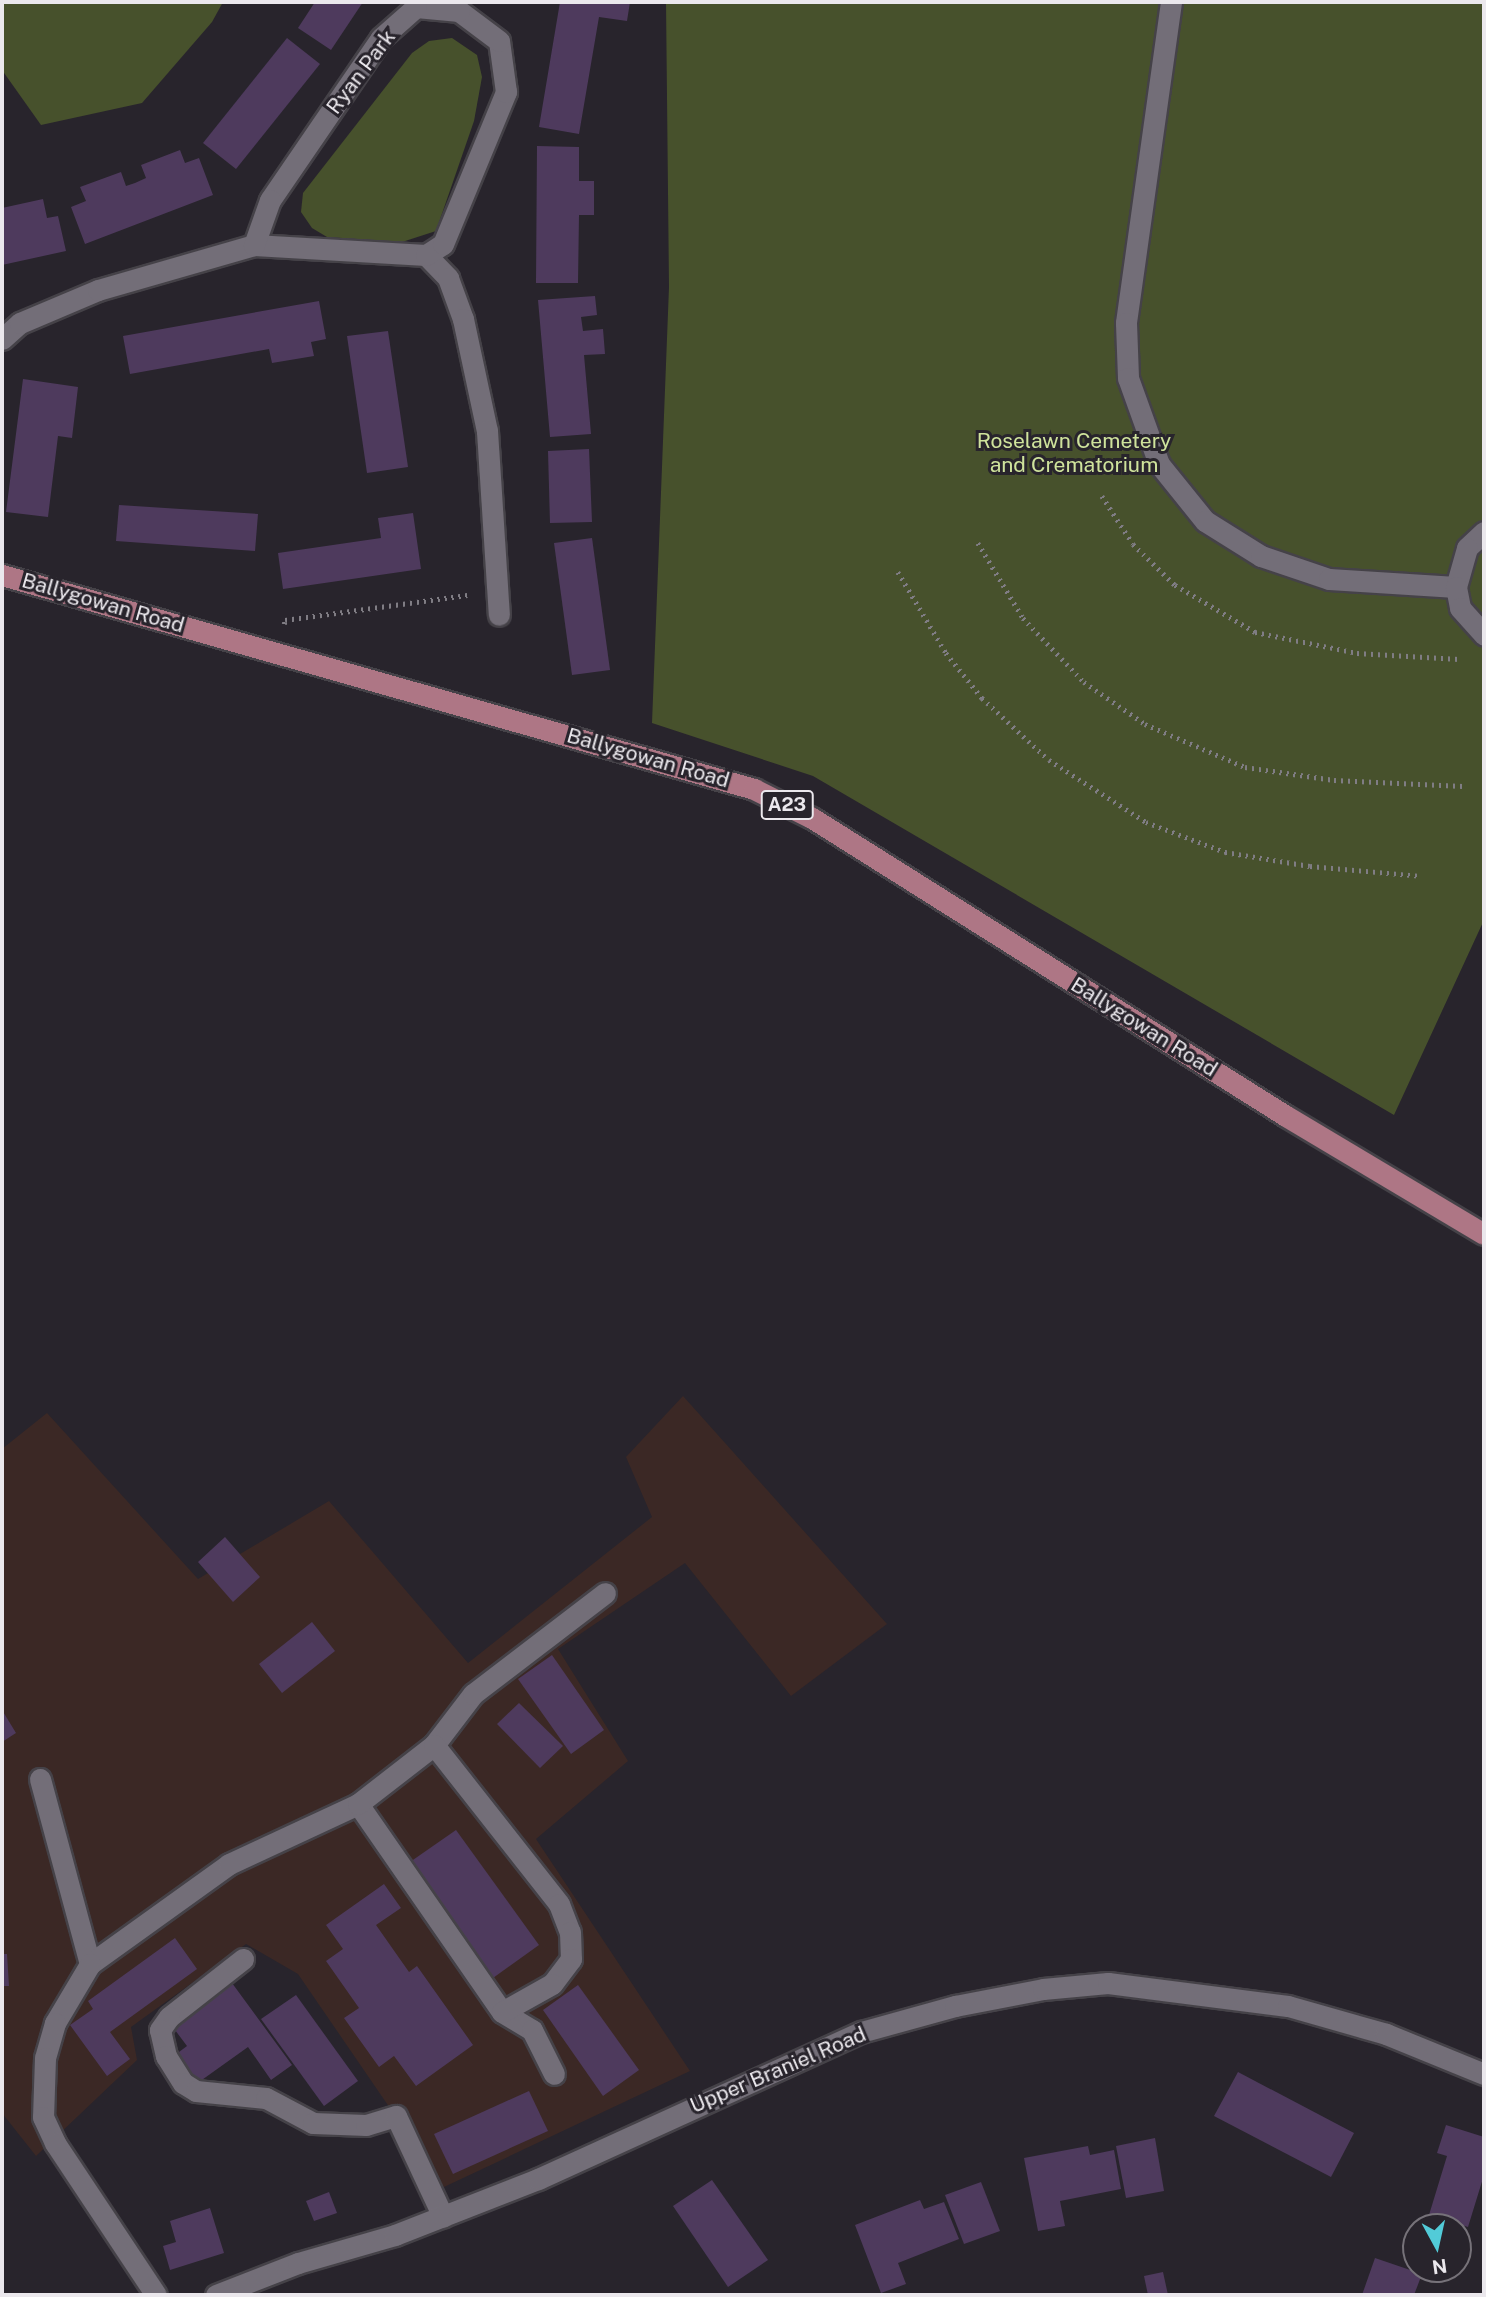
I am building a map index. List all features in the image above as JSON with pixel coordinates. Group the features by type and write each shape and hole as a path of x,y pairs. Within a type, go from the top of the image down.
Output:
{"main road":[{"name":"Ballygowan Road","path":"2,575 754,789 812,818 1286,1116 1484,1234"}],"street":[{"path":"1171,2 1126,323 1128,378 1158,464 1205,521 1261,556 1329,579 1456,587"},
{"name":"Ryan Park","path":"254,245 270,200 381,38 416,7 458,11 499,41 506,92 443,244 426,255"},
{"path":"2,339 20,323 98,290 254,245 426,255 448,278 463,319 487,431 499,614"},
{"path":"1484,532 1467,548 1456,587 1460,608 1484,635"},
{"path":"156,2295 55,2143 43,2117 45,2058 55,2023 90,1964 229,1864 358,1804 434,1745 473,1694 605,1592"},
{"path":"434,1745 559,1904 570,1932 570,1959 552,1984 502,2012"},
{"path":"40,1779 90,1964"},
{"path":"358,1804 502,2012 532,2030 554,2074"},
{"path":"243,1959 169,2017 160,2030 166,2056 183,2083 196,2091 266,2098 313,2123 366,2125 396,2116 443,2217"},
{"name":"Upper Braniel Road","path":"216,2295 443,2217 538,2179 826,2045 955,2006 1043,1989 1108,1983 1288,2006 1387,2035 1484,2074"}],"path":[{"path":"1102,496 1132,544 1175,585 1255,632 1357,653 1459,659"},
{"path":"978,543 1023,618 1084,682 1145,724 1245,767 1334,779 1463,786"},
{"path":"898,572 946,653 982,698 1049,760 1146,822 1225,852 1310,866 1421,876"},
{"path":"274,651 285,620 498,590"}],"shaded area":[{"path":"683,1396 887,1624 791,1696 685,1563 558,1649 628,1761 536,1839 690,2071 444,2187 298,1974 246,1944 131,2027 137,2060 36,2156 2,2113 2,1449 47,1413 198,1579 329,1501 468,1663 652,1517 626,1457"}],"green space":[{"path":"2,2 223,2 212,22 142,103 41,125 2,70"},
{"name":"Roselawn Cemetery and Crematorium","path":"666,2 1484,2 1484,920 1394,1115 813,776 652,723 669,287"},
{"path":"452,38 477,55 482,77 474,121 436,231 402,242 327,237 312,228 301,212 303,193 412,53 429,41"}],"building":[{"path":"315,2 363,2 331,50 298,28"},
{"path":"560,2 630,2 627,21 599,17 579,134 539,127"},
{"path":"287,38 320,64 236,169 203,143"},
{"path":"537,146 579,147 579,181 594,181 594,215 579,215 578,283 536,283"},
{"path":"180,150 185,163 199,158 213,195 85,244 71,207 86,201 80,187 121,172 126,186 135,183 146,178 141,165"},
{"path":"43,199 47,218 58,216 66,251 2,265 2,208"},
{"path":"595,296 597,315 581,317 583,331 603,329 605,354 584,355 591,434 550,437 538,300"},
{"path":"319,301 326,339 311,342 314,356 272,363 269,349 130,374 123,336"},
{"path":"388,331 408,467 367,473 347,336"},
{"path":"23,379 78,387 72,438 58,436 48,517 6,512"},
{"path":"589,449 592,522 550,523 548,451"},
{"path":"119,505 258,514 255,551 116,541"},
{"path":"413,513 421,569 283,589 278,553 381,538 378,518"},
{"path":"592,538 610,670 572,675 554,543"},
{"path":"225,1537 260,1577 233,1602 198,1562"},
{"path":"312,1622 335,1651 282,1693 259,1664"},
{"path":"552,1655 604,1730 571,1754 518,1679"},
{"path":"519,1703 563,1746 540,1768 497,1724"},
{"path":"2,1710 16,1733 2,1742"},
{"path":"456,1830 539,1945 493,1978 410,1862"},
{"path":"384,1884 401,1908 376,1925 409,1972 417,1966 473,2045 416,2086 394,2056 379,2067 344,2018 359,2008 326,1961 343,1949 326,1925"},
{"path":"175,1938 197,1969 110,2032 130,2059 107,2076 70,2025 93,2009 88,2001"},
{"path":"2,1954 7,1954 9,1986 2,1986"},
{"path":"232,1983 292,2065 271,2080 248,2047 192,2087 171,2058 187,2046 172,2026"},
{"path":"578,1985 639,2070 603,2096 543,2010"},
{"path":"296,1995 358,2081 324,2106 261,2019"},
{"path":"1238,2072 1354,2133 1331,2177 1214,2116"},
{"path":"529,2091 548,2131 453,2174 434,2134"},
{"path":"1446,2125 1484,2137 1484,2175 1472,2214 1430,2213 1447,2156 1437,2153"},
{"path":"1155,2138 1164,2191 1126,2198 1116,2146"},
{"path":"1088,2146 1090,2155 1114,2150 1121,2189 1060,2201 1065,2226 1038,2231 1024,2158"},
{"path":"712,2180 768,2260 728,2287 673,2206"},
{"path":"981,2182 1000,2231 964,2244 945,2195"},
{"path":"329,2192 337,2213 314,2221 306,2201"},
{"path":"920,2200 924,2209 944,2202 959,2239 898,2263 906,2284 881,2293 855,2225"},
{"path":"210,2208 224,2253 170,2270 163,2246 176,2242 170,2221"},
{"path":"1375,2258 1402,2267 1402,2283 1419,2283 1414,2295 1362,2295"},
{"path":"1163,2272 1168,2295 1148,2295 1144,2276"}]}
